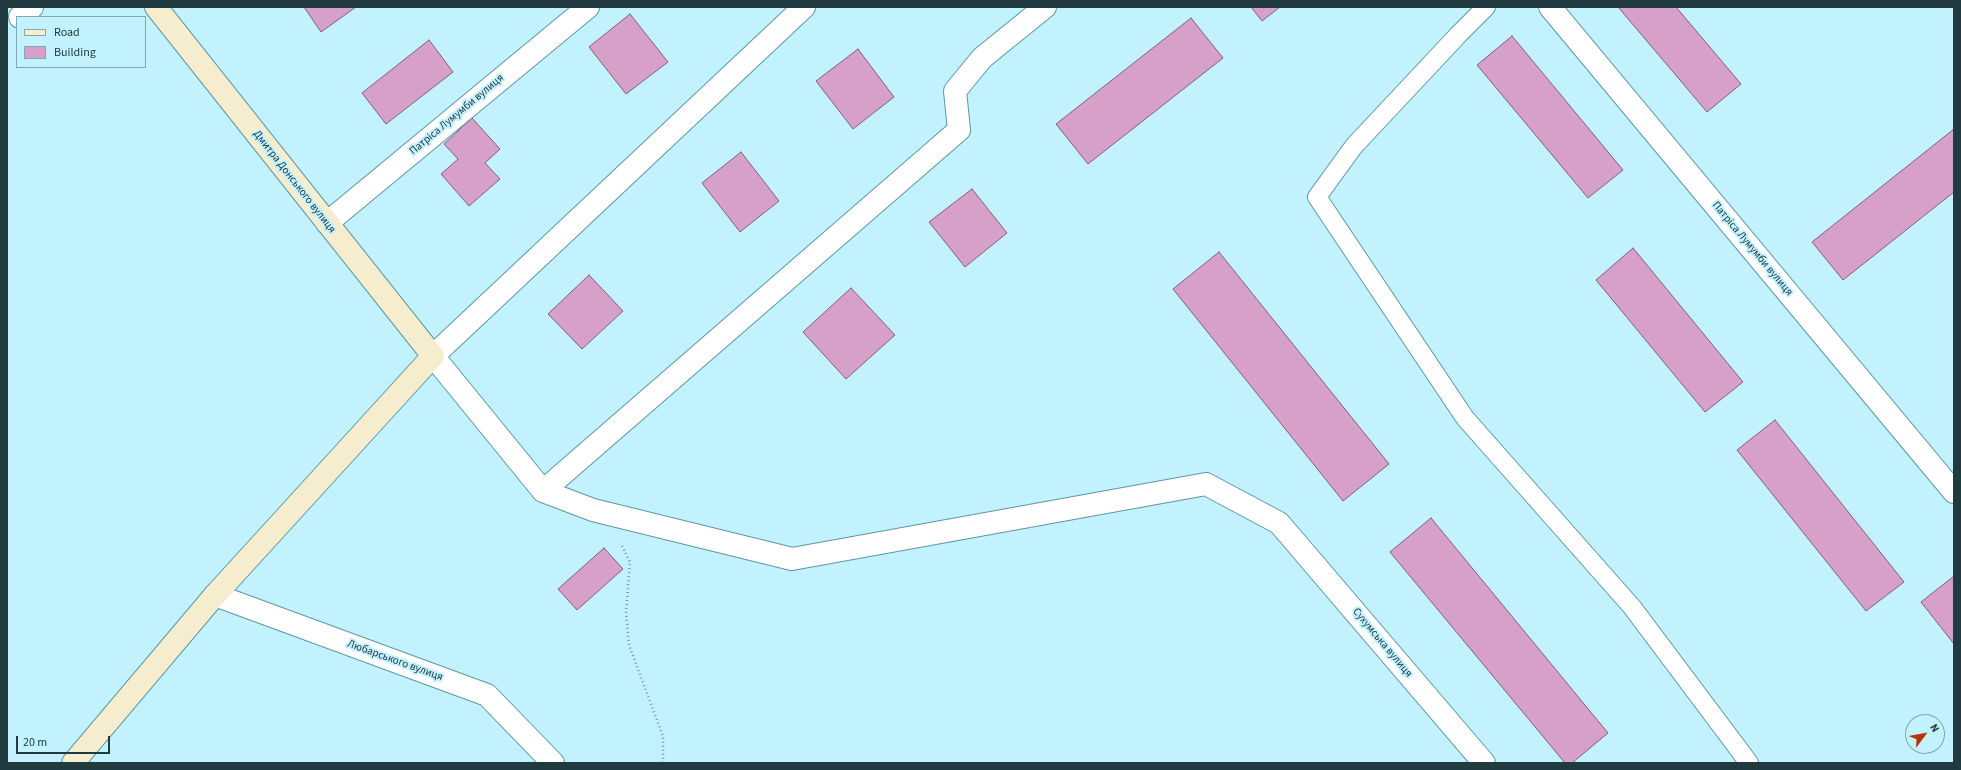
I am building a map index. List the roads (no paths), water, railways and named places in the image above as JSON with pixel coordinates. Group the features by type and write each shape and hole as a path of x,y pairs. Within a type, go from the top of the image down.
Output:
{"street":[{"path":"21,16 32,7"},
{"name":"Дмитра Донського вулиця","path":"156,7 433,356"},
{"name":"Патріса Лумумби вулиця","path":"327,223 588,7"},
{"path":"73,763 214,595 433,356 804,7"},
{"path":"433,356 543,491 959,130 955,91 982,58 1045,7"},
{"name":"Патріса Лумумби вулиця","path":"1550,7 1954,492"},
{"path":"7,27 16,20"},
{"name":"Сухумська вулиця","path":"543,491 593,510 792,559 1206,484 1279,523 1484,763"},
{"name":"Любарського вулиця","path":"214,595 487,694 553,763"}],"lane":[{"path":"1486,7 1354,146 1317,197 1465,418 1632,607 1749,763"}]}
